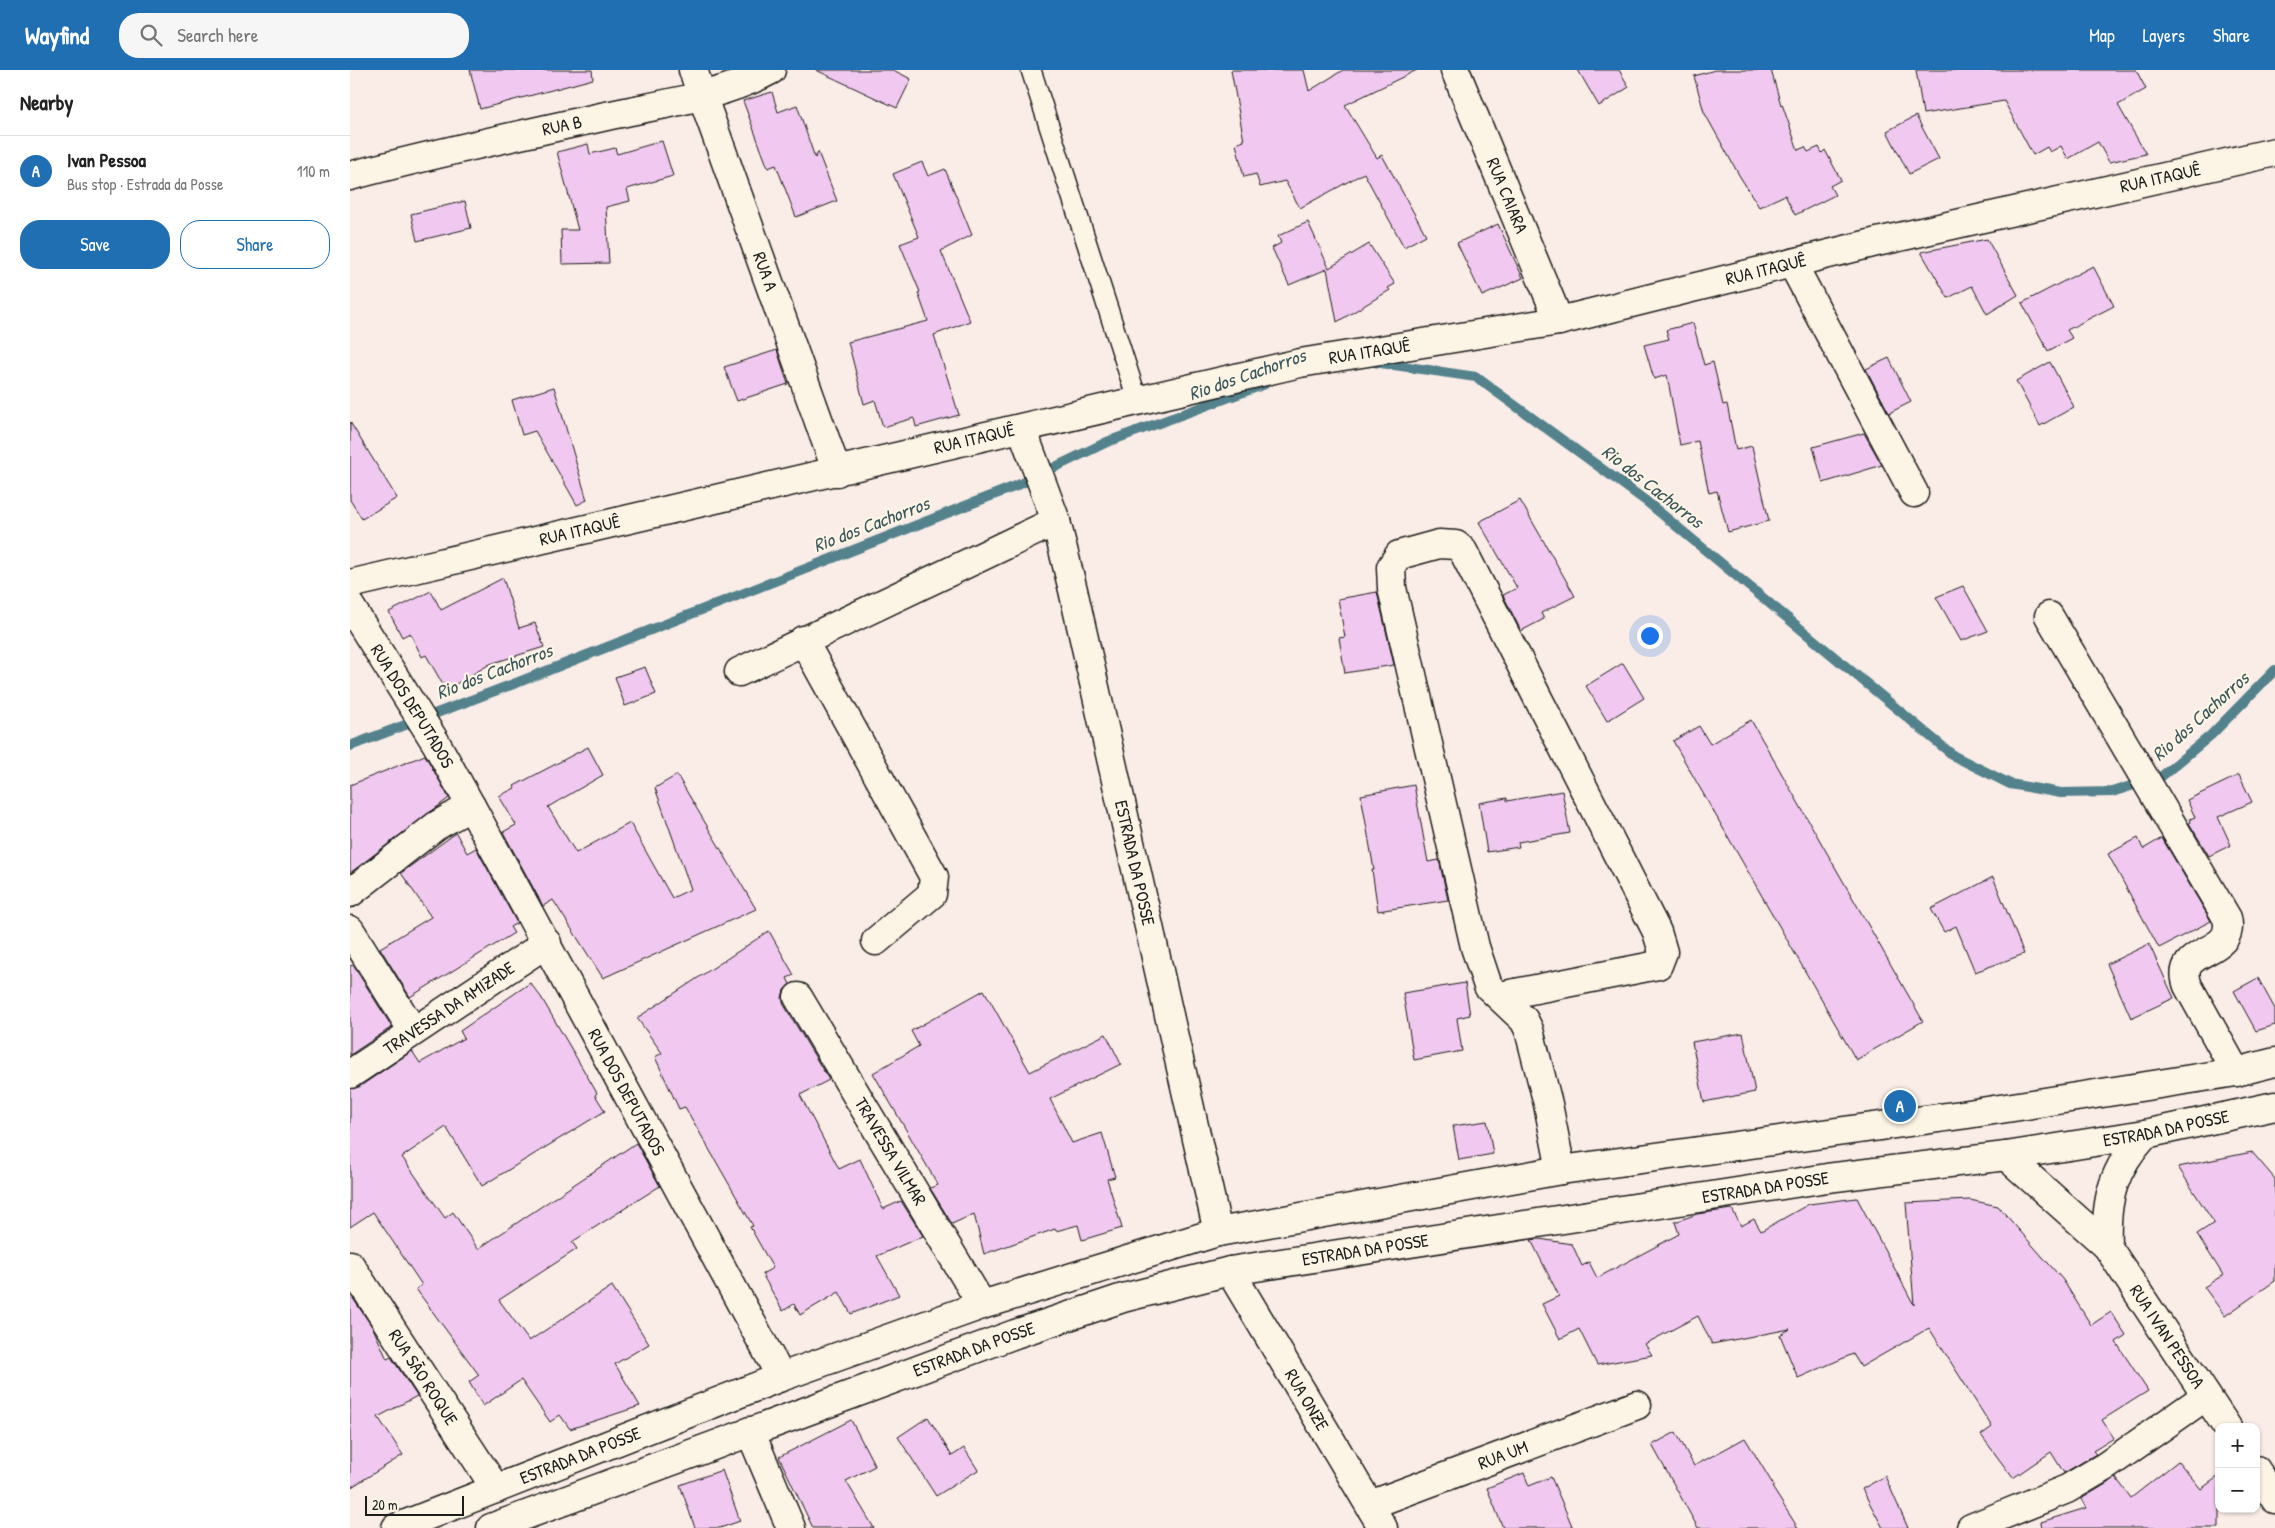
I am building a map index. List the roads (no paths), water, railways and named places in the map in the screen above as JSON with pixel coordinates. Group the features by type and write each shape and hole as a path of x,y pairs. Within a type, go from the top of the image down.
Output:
{"street":[{"name":"RUA A","path":"693,70 836,472"},
{"name":"RUA B","path":"350,176 436,153 703,95 756,78 771,70"},
{"name":"RUA CAIARA","path":"1455,70 1559,321"},
{"name":"RUA ITAQUÊ","path":"350,584 1300,363 1559,321 1792,263 2275,152"},
{"path":"1792,263 1914,493"},
{"name":"ESTRADA DA POSSE","path":"1022,429 1038,468 1051,508 1076,600 1218,1232"},
{"path":"739,672 1051,508"},
{"path":"1500,996 1658,965 1663,952 1657,932 1463,551 1456,545 1439,544 1399,555 1391,567 1390,575 1475,947 1488,986 1524,1020 1529,1030 1548,1104 1561,1170"},
{"name":"RUA DOS DEPUTADOS","path":"350,606 436,743 547,943 781,1378"},
{"path":"2049,616 2227,918 2228,934 2224,940 2192,960 2187,965 2185,972 2188,986 2236,1072"},
{"path":"803,640 934,877 932,894 876,941"},
{"path":"350,893 436,826 471,806"},
{"path":"350,930 413,1030"},
{"name":"TRAVESSA DA AMIZADE","path":"350,1074 413,1030 547,943"},
{"name":"TRAVESSA VILMAR","path":"798,997 982,1306"},
{"name":"ESTRADA DA POSSE","path":"396,1528 781,1378 982,1306 1218,1232 1561,1170 1968,1114 2236,1072 2275,1062"},
{"name":"ESTRADA DA POSSE","path":"491,1528 1015,1334 1123,1298 1230,1271 1827,1178 2006,1156 2145,1134 2275,1106"},
{"path":"2107,1246 2107,1219 2112,1184 2120,1166 2145,1134"},
{"name":"RUA IVAN PESSOA","path":"2006,1156 2107,1246 2224,1423"},
{"name":"RUA SÃO ROQUE","path":"350,1265 496,1489"},
{"name":"RUA ONZE","path":"1230,1271 1376,1516"},
{"path":"1971,1528 2067,1489 2106,1466 2206,1396"},
{"name":"RUA UM","path":"1376,1516 1637,1405"},
{"path":"750,1431 791,1528"},
{"path":"2260,1476 2275,1498"}],"lane":[{"path":"1031,70 1138,402"}],"waterway":[{"name":"Rio dos Cachorros","path":"1374,362 1476,377 1646,501 1954,756 2010,784 2061,793 2112,792 2162,776 2211,735 2275,670"},
{"name":"Rio dos Cachorros","path":"350,746 516,683 1016,486 1107,442 1265,384"}],"place":[{"name":"Ivan Pessoa","path":"1900,1106"}]}
